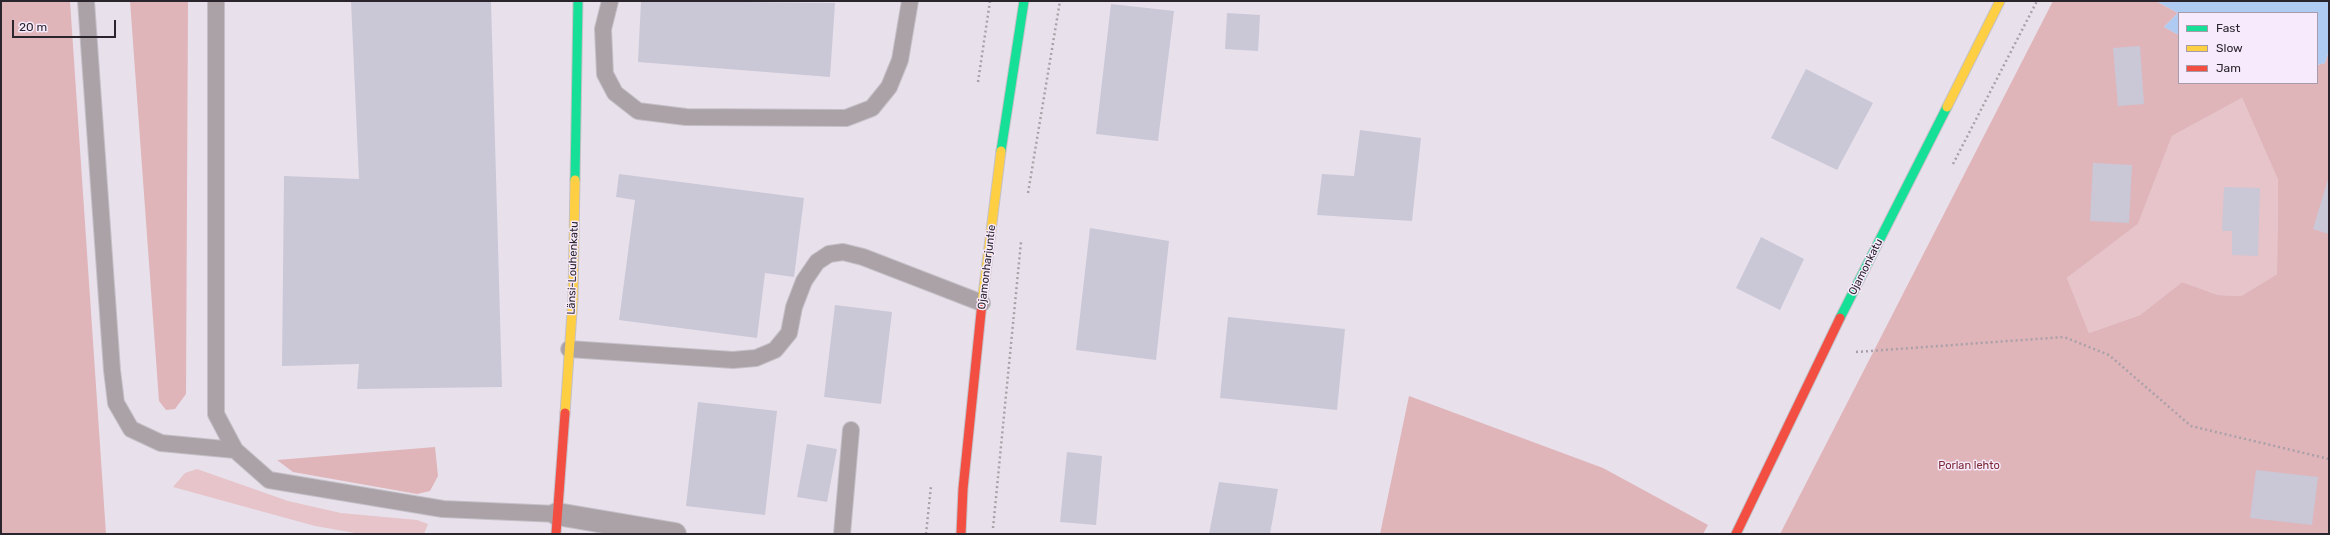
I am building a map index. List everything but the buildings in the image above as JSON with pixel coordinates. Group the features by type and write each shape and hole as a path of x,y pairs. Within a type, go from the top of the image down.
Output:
{"street":[{"name":"Länsi-Louhenkatu","path":"556,524 574,298 578,1"},
{"name":"Ojamonharjuntie","path":"961,534 963,489 982,303 1009,90 1024,1"},
{"name":"Ojamonkatu","path":"1736,534 1829,340 2000,1"},
{"path":"556,524 675,534"}],"lane":[{"path":"86,1 111,362 116,403 131,429 161,443 235,450"},
{"path":"216,1 216,414 235,450 269,480 444,509 556,524"},
{"path":"610,1 603,29 602,52 605,74 615,93 638,110 686,117 846,118 872,108 888,87 900,60 910,1"},
{"path":"577,52 602,52"},
{"path":"569,349 733,360 756,358 775,350 789,334 794,307 804,281 817,262 829,254 843,252 862,257 982,303"},
{"path":"842,534 851,430"}],"path":[{"path":"1027,197 1060,1"},
{"path":"992,534 1022,237"},
{"path":"1855,352 2064,337 2109,355 2191,426 2329,458"}],"shaded area":[{"path":"2242,98 2278,180 2277,274 2241,296 2218,295 2182,282 2140,315 2089,333 2067,278 2138,224 2172,136"},
{"path":"197,469 288,501 341,513 417,520 428,524 424,534 361,534 315,526 173,487 185,473"}],"green space":[{"path":"1,1 70,1 106,534 1,534"},
{"path":"130,1 188,1 186,394 175,409 166,410 159,401"},
{"name":"Porlan lehto","path":"2053,1 2156,1 2178,13 2164,27 2178,34 2178,84 2318,84 2318,65 2325,63 2329,51 2329,534 1780,534","holes":["2242,98 2278,180 2277,274 2241,296 2218,295 2182,282 2140,315 2089,333 2067,278 2138,224 2172,136"]},
{"path":"1409,396 1603,468 1708,525 1703,534 1380,534"},
{"path":"435,447 438,476 430,491 417,494 293,472 277,460"}],"water":[{"path":"2156,1 2329,1 2329,51 2325,63 2318,65 2318,12 2178,13"},
{"path":"2178,13 2178,34 2164,27"}],"traffic: fast":[{"path":"575,180 578,1"},
{"path":"1001,151 1024,1"},
{"path":"1840,318 1947,107"}],"traffic: slow":[{"path":"1947,107 2000,1"},
{"path":"982,303 1001,151"},
{"path":"565,413 573,298 575,180"}],"traffic: jam":[{"path":"961,534 963,489 982,303"},
{"path":"1736,534 1840,318"},
{"path":"556,534 565,413"}]}
